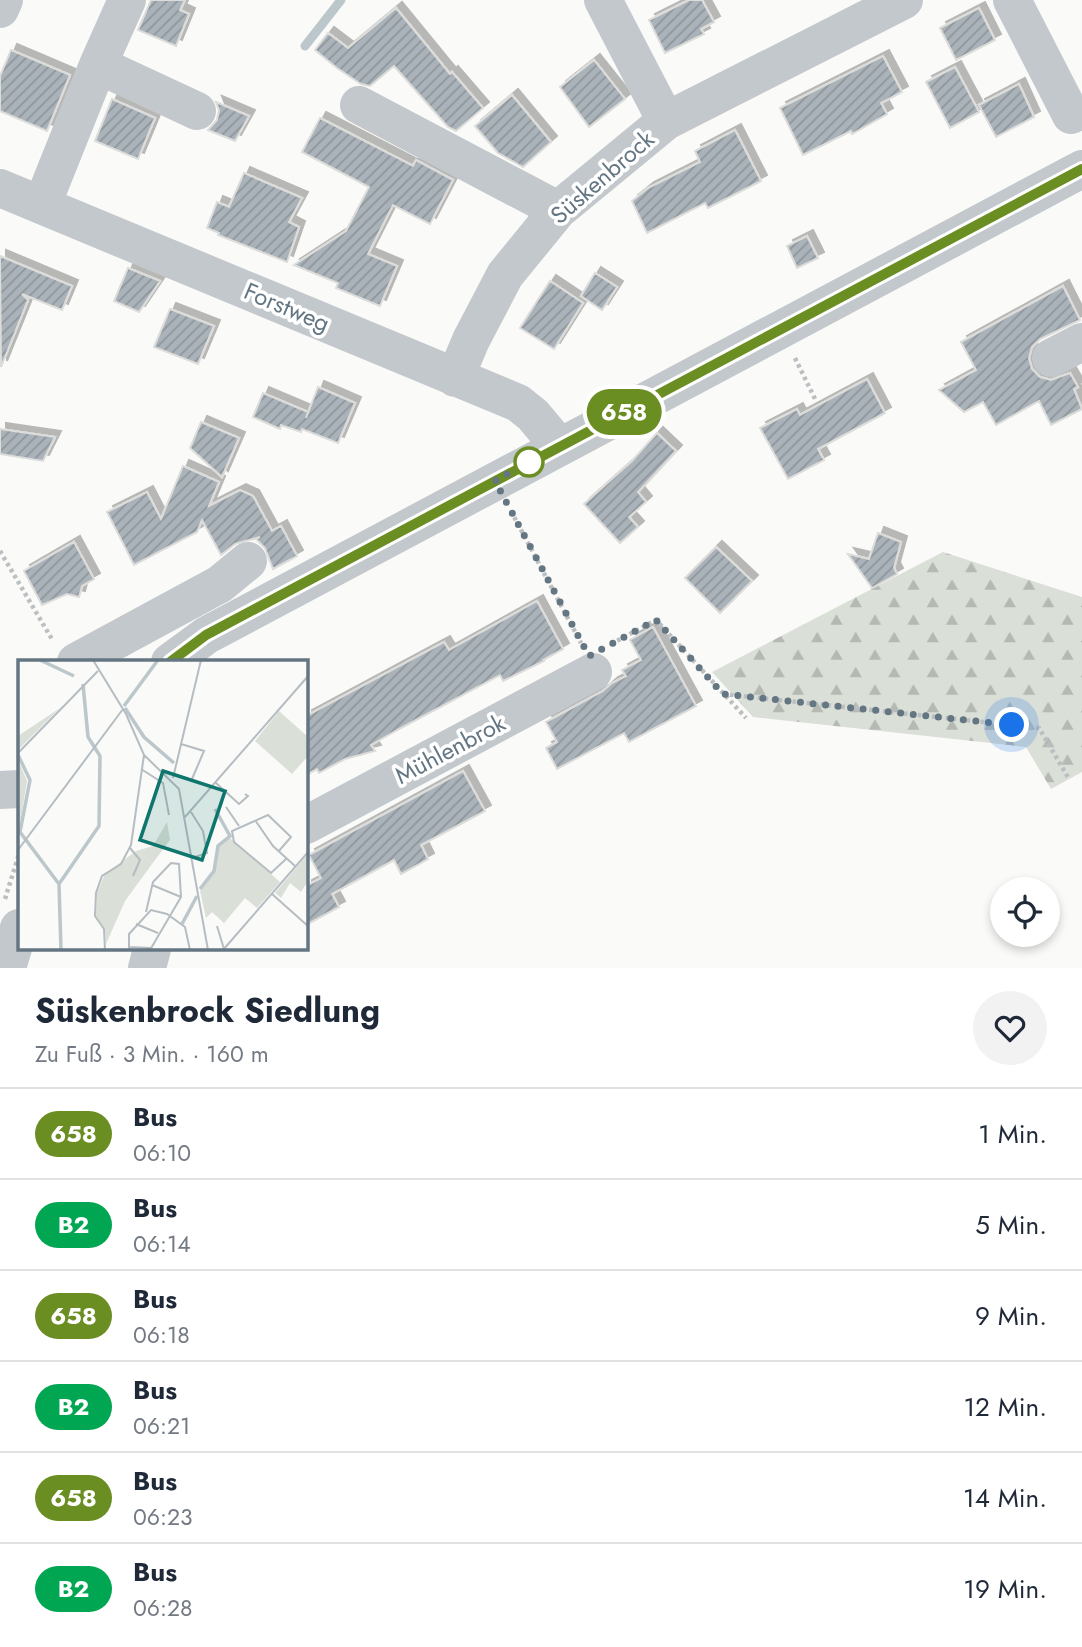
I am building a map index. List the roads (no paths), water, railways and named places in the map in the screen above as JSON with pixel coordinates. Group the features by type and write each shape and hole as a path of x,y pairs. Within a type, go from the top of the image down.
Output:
{"street":[{"path":"0,9 4,0"},
{"path":"42,205 127,0"},
{"name":"Süskenbrock","path":"603,0 666,121"},
{"name":"Süskenbrock","path":"455,378 471,340 505,275 558,210 666,121 904,0"},
{"path":"1012,0 1071,115"},
{"path":"98,65 197,111"},
{"path":"359,105 558,210"},
{"path":"173,660 206,635 1082,169"},
{"name":"Forstweg","path":"0,188 518,403 540,422 559,446"},
{"path":"65,653 220,584 248,561"},
{"name":"Mühlenbrok","path":"308,824 592,655"},
{"path":"0,790 18,789"},
{"path":"7,968 11,917"},
{"path":"147,968 152,950"}],"waterway":[{"path":"305,46 341,0"}]}
